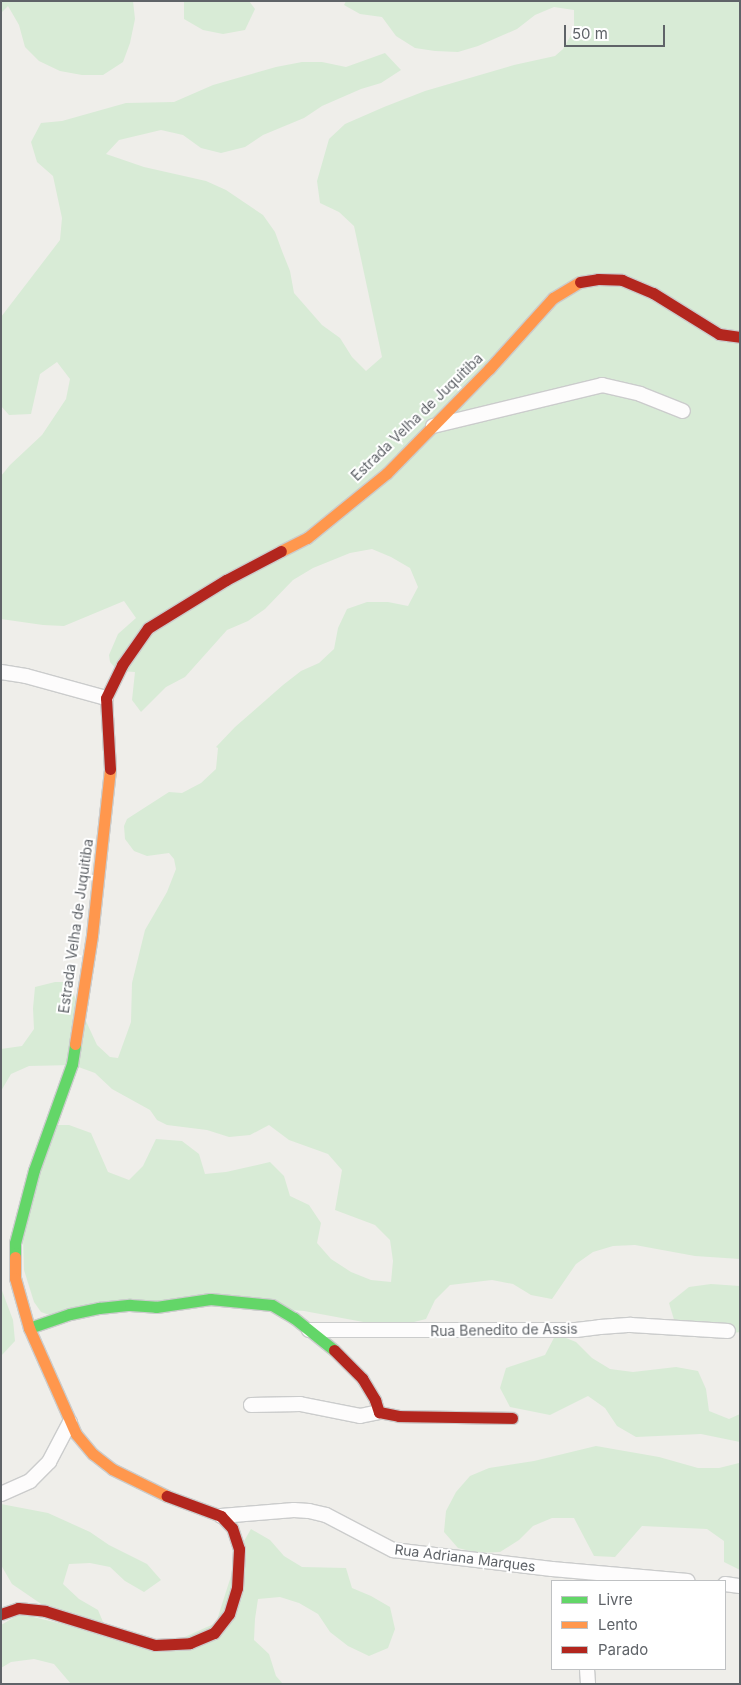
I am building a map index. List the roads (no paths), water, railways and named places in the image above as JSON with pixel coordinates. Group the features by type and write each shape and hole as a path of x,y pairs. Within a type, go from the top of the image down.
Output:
{"street":[{"name":"Estrada Velha de Juquitiba","path":"221,1516 159,1493 112,1470 93,1454 70,1422 29,1328 15,1278 15,1243 34,1170 72,1064 92,935 110,780 111,760 106,698 122,664 148,628 226,580 307,538 386,473 488,369 553,298 576,283 598,279 622,280 653,293 719,334 740,337"},
{"path":"430,426 602,385 633,392 683,411"},
{"path":"1,672 26,676 106,698"},
{"path":"29,1328 70,1314 98,1308 156,1307 210,1299 272,1306 294,1318 340,1355 362,1378 375,1400 379,1412"},
{"name":"Rua Benedito de Assis","path":"309,1330 576,1330 600,1326 631,1325 728,1331"},
{"path":"251,1406 300,1404 360,1416 379,1412 399,1416 512,1418"},
{"path":"1,1494 30,1480 49,1462 70,1422"},
{"name":"Rua Adriana Marques","path":"221,1516 294,1510 309,1512 326,1515 393,1550 586,1577 662,1580"},
{"path":"1,1614 18,1608 45,1611 155,1645 190,1643 214,1632 229,1614 237,1588 239,1549 232,1528 221,1516"},
{"path":"726,1584 740,1586"},
{"path":"587,1670 588,1684"}]}
